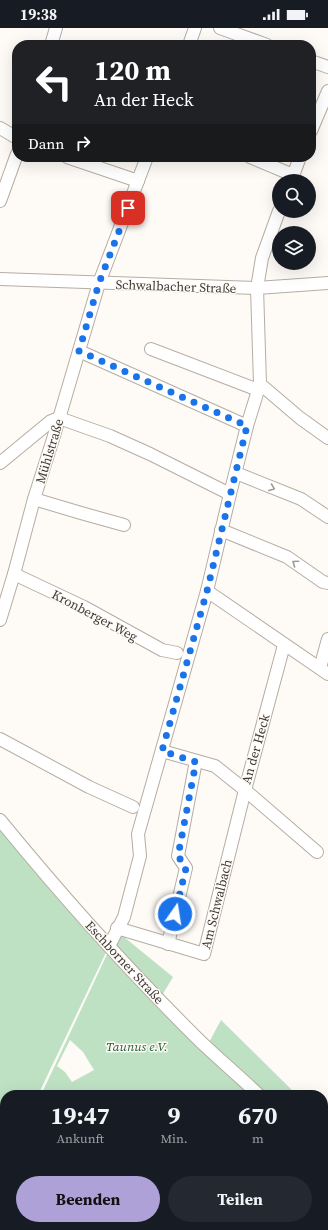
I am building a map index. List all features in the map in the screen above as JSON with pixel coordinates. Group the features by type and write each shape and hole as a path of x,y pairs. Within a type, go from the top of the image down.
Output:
{"street":[{"path":"52,40 56,28"},
{"path":"191,40 195,28"},
{"path":"220,28 253,40"},
{"path":"316,63 328,67"},
{"path":"316,119 328,91"},
{"path":"0,128 12,135"},
{"path":"0,200 14,162"},
{"path":"82,162 138,181"},
{"name":"Mühlstraße","path":"0,620 34,499 99,283 145,162"},
{"path":"260,162 284,174"},
{"path":"294,174 298,162"},
{"path":"109,946 124,917 140,856 138,834 207,591 247,426 259,387 256,288 262,258 276,218"},
{"name":"Schwalbacher Straße","path":"0,279 256,288 328,283"},
{"path":"151,349 259,387 300,418 327,433"},
{"path":"79,351 247,426"},
{"path":"0,463 51,421 59,418 110,436 150,454 230,494"},
{"path":"236,473 301,499 328,517"},
{"path":"34,499 124,525"},
{"path":"221,530 288,557 323,582 328,583"},
{"name":"Kronberger Weg","path":"14,574 84,606 162,650 177,653"},
{"path":"207,591 324,671 328,639"},
{"name":"An der Heck","path":"162,751 196,762 215,766 245,790 284,645"},
{"path":"0,739 89,787 133,807"},
{"path":"168,944 186,868 178,856 196,762"},
{"path":"245,790 317,852"},
{"name":"Am Schwalbach","path":"117,928 204,954 245,790"},
{"name":"Eschborner Straße","path":"0,820 58,889 109,946 201,1042 254,1090"}],"green space":[{"path":"0,820 109,946 40,1090 0,1090"},
{"path":"119,933 173,977 161,997 114,950"},
{"name":"Taunus e.V.","path":"110,948 207,1046 221,1020 292,1090 43,1090","holes":["70,1040 83,1052 94,1070 72,1082 65,1072 57,1066"]}],"route":[{"path":"128,208 99,283 79,351 247,426 207,591 162,751 196,762 178,856 186,868 175,914"}]}
